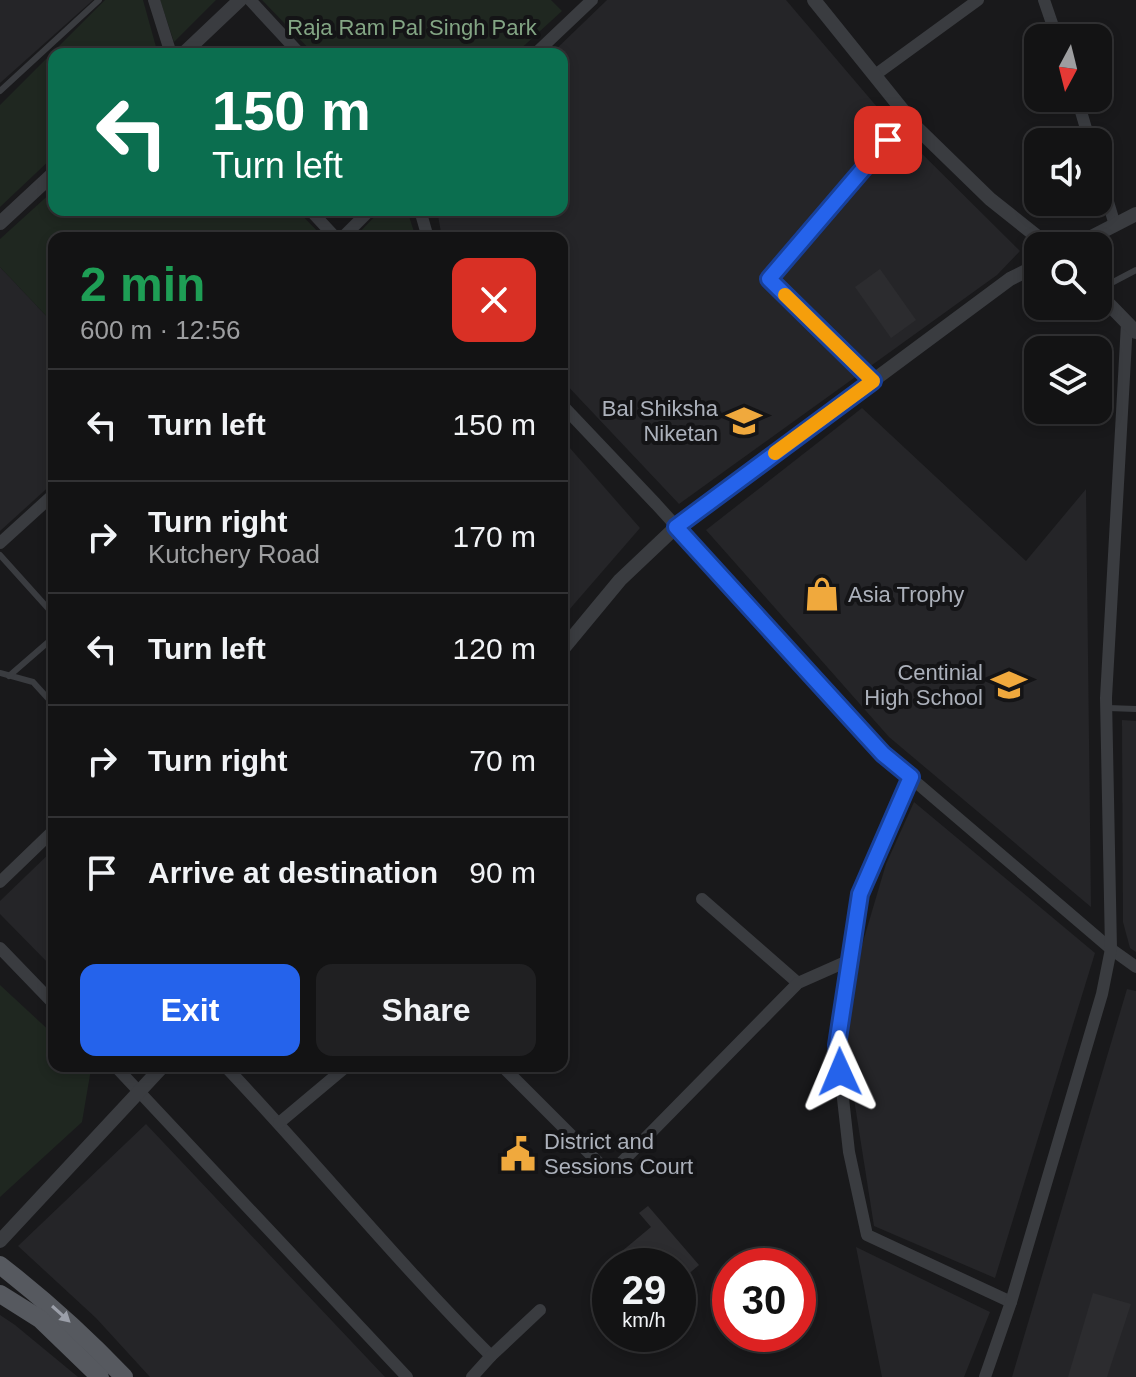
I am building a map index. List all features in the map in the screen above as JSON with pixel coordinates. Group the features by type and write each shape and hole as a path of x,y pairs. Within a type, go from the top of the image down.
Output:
{"main road":[{"path":"0,1265 53,1307 124,1377"},
{"path":"0,1294 40,1319 100,1377"}],"street":[{"path":"154,0 169,48"},
{"path":"189,48 240,0"},
{"path":"250,0 294,48"},
{"path":"541,48 592,0"},
{"path":"814,0 908,117 990,199 1031,232"},
{"path":"875,75 978,0"},
{"path":"1044,0 1052,24"},
{"path":"873,381 769,279 908,117"},
{"path":"0,223 48,179"},
{"path":"1101,232 1136,214"},
{"path":"1112,215 1115,225"},
{"path":"316,216 333,232"},
{"path":"346,232 363,216"},
{"path":"568,643 620,580 676,527 1010,279 1024,272"},
{"path":"985,1377 1011,1302 1102,994 1111,949 1106,708 1132,328 1112,307"},
{"path":"568,411 883,754 1136,967"},
{"path":"0,543 48,499"},
{"path":"911,777 860,894 837,1045 849,1152 867,1235 1011,1302"},
{"path":"0,882 48,836"},
{"path":"702,899 798,983"},
{"path":"0,948 48,998"},
{"path":"508,1072 605,1169 616,1168 798,983 850,960"},
{"path":"121,1072 407,1377"},
{"path":"0,1241 157,1072"},
{"path":"231,1072 430,1294 491,1356"},
{"path":"279,1123 340,1072"},
{"path":"472,1377 540,1310"}],"lane":[{"path":"0,91 99,0"},
{"path":"1112,284 1136,270"},
{"path":"0,555 48,608"},
{"path":"9,676 48,642"},
{"path":"0,673 33,682 48,698"},
{"path":"1106,708 1136,709"}],"shaded area":[{"path":"0,0 93,0 0,83"},
{"path":"607,0 786,0 889,121 1020,251 997,275 679,504 568,386 568,232 441,232 438,216 568,216 568,48 557,48"},
{"path":"0,267 48,318 48,487 0,531"},
{"path":"862,408 1026,561 1086,489 1091,907 889,737 706,530"},
{"path":"568,446 640,528 568,611"},
{"path":"1122,720 1136,721 1136,952 1130,948 1123,922"},
{"path":"914,802 1095,953 995,1278 874,1226 846,1048 862,945 886,864"},
{"path":"48,855 48,963 0,914 0,901"},
{"path":"1127,989 1136,991 1136,1377 1012,1377"},
{"path":"146,1124 385,1377 150,1377 96,1318 18,1246"},
{"path":"856,1247 990,1312 964,1377 882,1377"},
{"path":"0,1315 15,1325 78,1377 0,1377"}],"green space":[{"path":"105,0 143,0 156,48 57,48"},
{"path":"160,0 216,0 174,42"},
{"name":"Raja Ram Pal Singh Park","path":"262,0 551,0 562,11 522,48 308,48"},
{"path":"48,57 48,162 0,207 0,105"},
{"path":"48,195 48,216 303,216 318,232 48,232 48,318 0,267 0,239"},
{"path":"375,216 409,216 414,232 360,232"},
{"path":"0,985 48,1029 48,1072 90,1072 82,1122 0,1197"}],"building":[{"path":"880,269 916,320 891,338 855,287"},
{"path":"648,1206 684,1248 626,1248 651,1227 639,1213"},
{"path":"1093,1293 1131,1304 1107,1377 1068,1377"}],"slow traffic":[{"path":"775,453 873,381 785,295"}],"place":[{"name":"Bal Shiksha Niketan","path":"744,421"},
{"name":"Asia Trophy","path":"822,594"},
{"name":"Centinial High School","path":"1009,685"},
{"name":"District and Sessions Court","path":"518,1154"}],"route":[{"path":"840,1072 837,1045 860,894 911,777 883,754 676,527 873,381 769,279 888,140"}]}
